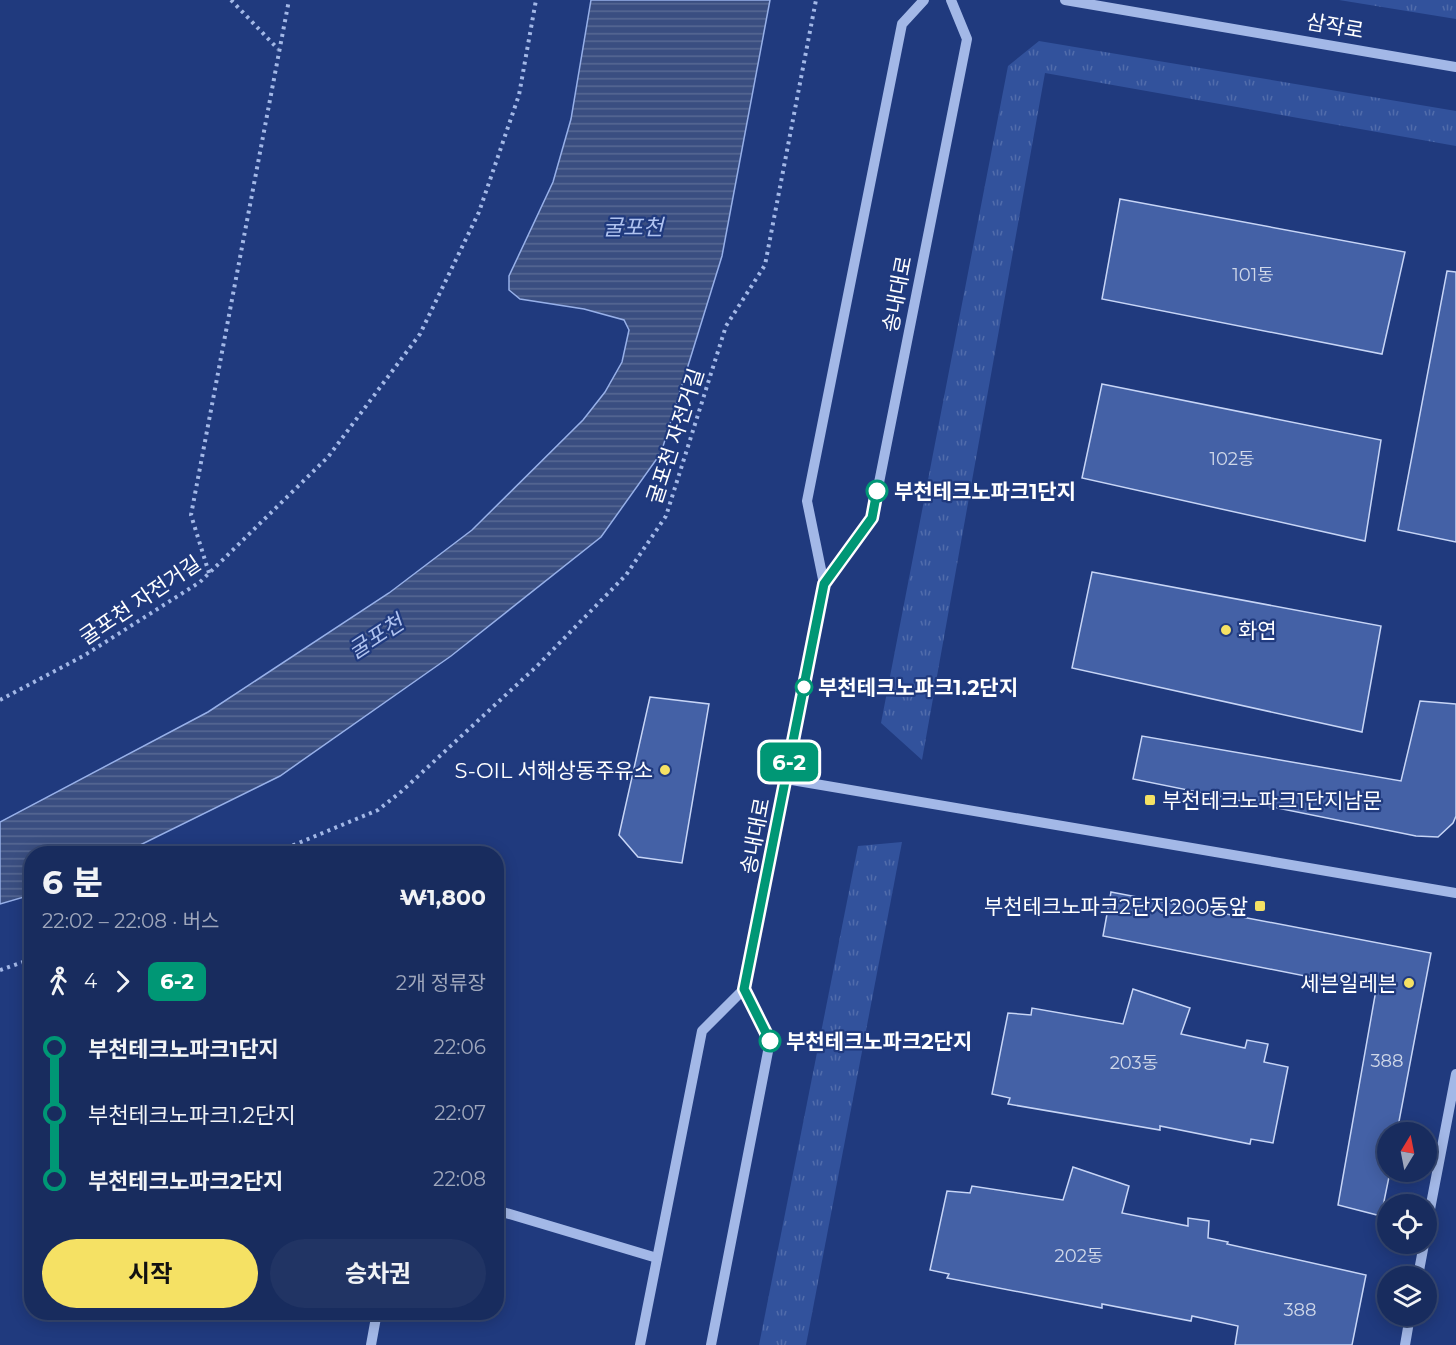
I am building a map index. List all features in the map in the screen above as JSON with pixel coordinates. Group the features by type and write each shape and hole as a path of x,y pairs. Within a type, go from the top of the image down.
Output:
{"street":[{"name":"송내대로","path":"744,989 824,584 807,501 902,24 924,0"},
{"name":"송내대로","path":"824,584 872,518 967,39 951,0"},
{"name":"삼작로","path":"1065,0 1456,67"},
{"path":"786,779 1456,893"},
{"path":"640,1345 702,1031 744,989 770,1041 711,1345"},
{"path":"1433,1194 1456,1074"},
{"path":"504,1212 657,1258"},
{"path":"371,1345 376,1320"},
{"path":"1405,1345 1408,1326"}],"path":[{"path":"231,0 278,50"},
{"path":"209,573 190,515 288,0"},
{"name":"굴포천 자전거길","path":"0,700 85,655 200,582 328,457 420,334 479,212 519,95 536,0"},
{"name":"굴포천 자전거길","path":"291,846 378,810 402,791 537,666 626,575 666,516 726,326 765,265 816,0"},
{"path":"0,970 24,962"}],"green space":[{"path":"1339,0 1456,0 1456,19"},
{"path":"1039,41 1456,111 1456,146 1045,73 922,760 881,723 1008,66"},
{"path":"902,842 806,1345 759,1345 858,846"}],"water":[{"name":"굴포천","path":"591,0 770,0 722,256 661,453 601,537 451,656 280,776 138,846 24,846 24,897 0,904 0,822 208,712 389,593 472,530 583,420 605,392 622,362 629,330 624,320 584,309 520,299 509,290 509,276 553,182 571,119"}],"building":[{"path":"1120,199 1405,252 1382,354 1102,299"},
{"path":"1447,271 1456,272 1456,542 1398,530"},
{"path":"1102,384 1381,440 1365,541 1082,478"},
{"path":"1092,572 1381,626 1362,732 1072,668"},
{"name":"S-OIL 서해상동주유소","path":"650,697 709,704 682,863 638,857 619,835"},
{"path":"1420,701 1456,704 1456,816 1453,823 1438,837 1416,836 1133,779 1142,736 1401,781"},
{"path":"1111,892 1431,953 1399,1122 1377,1122 1377,1182 1388,1182 1386,1194 1377,1194 1377,1215 1338,1205 1376,990 1103,936"},
{"path":"1133,989 1190,1008 1181,1034 1245,1048 1247,1040 1268,1044 1264,1062 1288,1067 1273,1143 1251,1139 1250,1144 1160,1126 1160,1130 1008,1104 1010,1098 992,1094 1008,1013 1031,1015 1032,1008 1123,1024"},
{"path":"1073,1167 1129,1186 1122,1213 1188,1226 1188,1218 1209,1221 1208,1238 1366,1275 1352,1345 1235,1345 1238,1326 1192,1316 1191,1321 1102,1304 1102,1308 947,1278 949,1274 930,1270 947,1191 970,1193 972,1186 1063,1200"}],"bus line":[{"name":"6-2","path":"770,1041 744,989 824,584 872,518 877,491"}],"place":[{"name":"부천테크노파크1단지","path":"877,491"},
{"name":"화연","path":"1226,630"},
{"name":"부천테크노파크1.2단지","path":"804,687"},
{"name":"S-OIL 서해상동주유소","path":"665,770"},
{"name":"부천테크노파크1단지남문","path":"1150,800"},
{"name":"부천테크노파크2단지200동앞","path":"1260,906"},
{"name":"세븐일레븐","path":"1409,983"},
{"name":"부천테크노파크2단지","path":"770,1041"}]}
